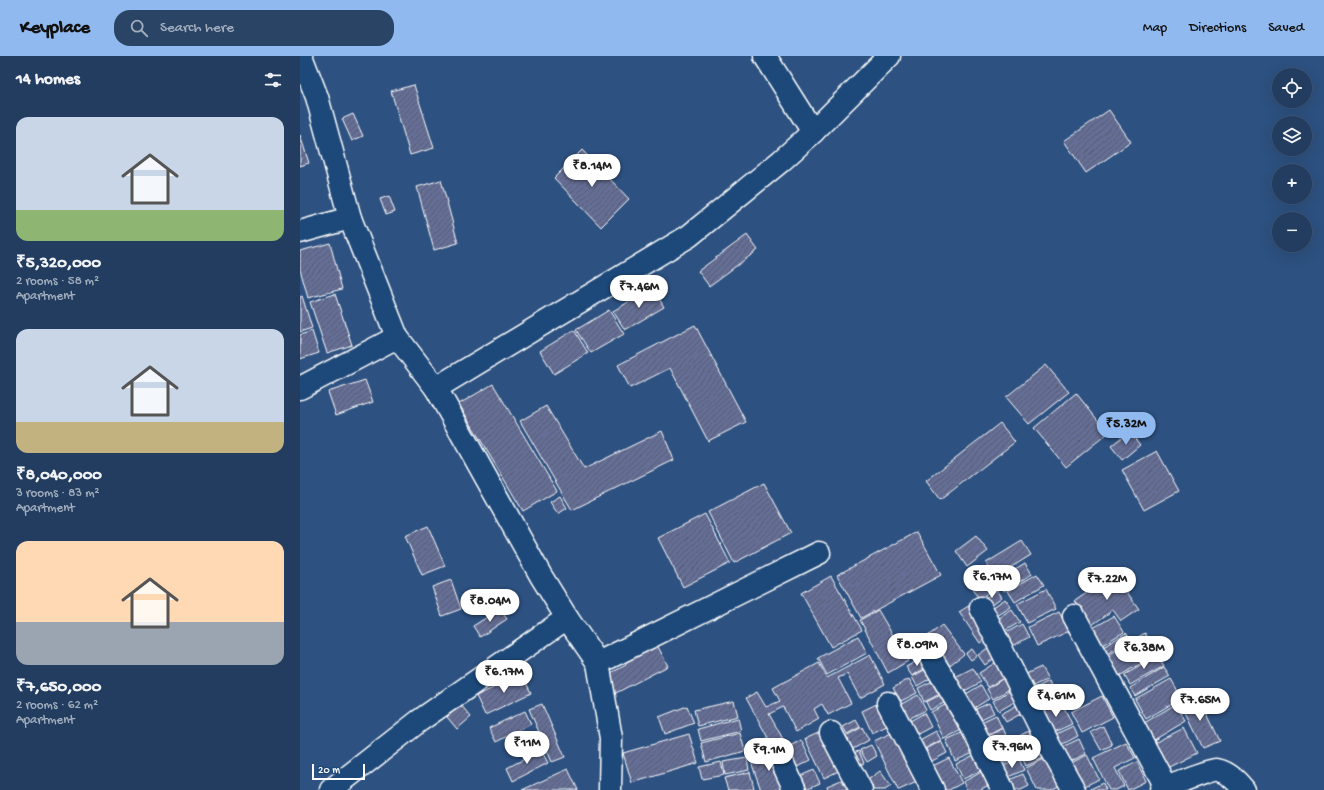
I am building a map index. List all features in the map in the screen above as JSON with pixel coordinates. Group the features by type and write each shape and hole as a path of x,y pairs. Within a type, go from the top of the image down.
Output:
{"street":[{"path":"301,56 309,100 350,218 397,337 436,388 541,576 567,618 598,663 611,738 610,790"},
{"path":"765,56 813,132"},
{"path":"436,388 689,236 781,161 813,132 890,56"},
{"path":"300,232 350,218"},
{"path":"301,384 397,337"},
{"path":"598,663 819,553"},
{"path":"981,608 1046,738 1074,790"},
{"path":"1074,616 1163,788 1215,770 1226,773 1237,781 1244,790"},
{"path":"331,790 419,720 567,618"},
{"path":"930,656 970,725 1003,790"},
{"path":"888,703 933,790"},
{"path":"831,732 861,790"},
{"path":"783,764 795,790"}],"building":[{"path":"414,85 434,148 410,155 391,91"},
{"path":"1109,110 1131,142 1086,173 1064,141"},
{"path":"353,114 363,136 352,141 342,119"},
{"path":"300,135 309,163 300,166"},
{"path":"582,150 629,199 601,227 554,178"},
{"path":"441,180 458,243 434,250 417,187"},
{"path":"389,196 395,212 386,215 380,199"},
{"path":"747,235 758,250 709,286 698,271"},
{"path":"330,243 342,289 308,298 300,269 300,251"},
{"path":"653,288 664,307 625,330 613,311"},
{"path":"335,294 352,345 327,353 310,302"},
{"path":"302,296 312,328 300,332 300,297"},
{"path":"609,310 624,334 591,353 576,330"},
{"path":"695,325 746,422 708,441 670,368 630,388 618,365"},
{"path":"574,330 588,353 554,374 540,351"},
{"path":"312,331 319,353 300,359 300,335"},
{"path":"1046,365 1069,392 1029,424 1006,397"},
{"path":"365,380 373,402 336,415 328,392"},
{"path":"493,384 557,491 523,511 459,404"},
{"path":"1076,393 1108,433 1066,467 1034,428"},
{"path":"546,406 584,469 662,431 674,460 572,510 520,421"},
{"path":"1000,423 1015,442 940,500 926,481"},
{"path":"1129,431 1140,445 1122,460 1111,446"},
{"path":"1157,451 1179,491 1144,510 1122,470"},
{"path":"764,483 791,533 734,563 708,512"},
{"path":"560,496 567,508 558,514 550,502"},
{"path":"705,514 730,563 683,587 658,538"},
{"path":"428,526 445,566 422,575 405,536"},
{"path":"917,532 941,575 861,618 837,575"},
{"path":"976,536 988,551 967,567 956,551"},
{"path":"1022,541 1031,555 995,577 986,563"},
{"path":"1025,563 1032,574 1004,591 997,580"},
{"path":"1037,574 1044,585 1015,602 1008,591"},
{"path":"1114,574 1139,609 1121,621 1113,610 1092,625 1075,601"},
{"path":"831,576 862,630 831,647 801,593"},
{"path":"990,578 996,586 980,599 973,591"},
{"path":"451,580 461,609 442,616 432,587"},
{"path":"1046,589 1056,609 1027,623 1017,604"},
{"path":"997,590 1002,597 987,608 982,600"},
{"path":"1005,599 1011,607 994,618 989,610"},
{"path":"970,605 991,635 980,643 959,612"},
{"path":"500,609 507,619 480,637 473,626"},
{"path":"878,610 908,661 888,673 860,620"},
{"path":"1012,610 1020,622 1003,632 996,620"},
{"path":"1059,612 1069,631 1037,646 1028,627"},
{"path":"1114,616 1124,632 1102,645 1093,628"},
{"path":"1022,624 1029,637 1011,647 1004,634"},
{"path":"942,625 964,654 946,668 924,639"},
{"path":"1126,633 1131,640 1107,654 1103,647"},
{"path":"1145,633 1157,654 1119,676 1107,656"},
{"path":"858,636 867,653 827,675 818,658"},
{"path":"654,639 668,666 614,694 605,676 626,665 621,656"},
{"path":"992,645 999,655 985,665 978,655"},
{"path":"972,649 977,656 971,660 966,653"},
{"path":"870,655 885,684 860,698 847,674 838,678 851,703 828,715 822,704 814,709 819,719 796,732 783,707 769,714 783,739 772,745 746,698 757,692 766,707 780,701 773,688 819,663 827,678"},
{"path":"1158,656 1164,666 1130,685 1124,675"},
{"path":"922,658 927,667 912,676 906,667"},
{"path":"998,661 1007,676 988,687 979,673"},
{"path":"931,666 936,675 917,686 912,677"},
{"path":"1041,667 1048,679 1031,687 1024,675"},
{"path":"1164,667 1170,676 1135,696 1130,688"},
{"path":"973,668 981,682 961,693 953,678"},
{"path":"522,674 531,693 485,715 476,696"},
{"path":"1007,676 1013,687 993,699 987,689"},
{"path":"939,678 946,691 924,702 918,688"},
{"path":"909,679 917,693 901,701 893,688"},
{"path":"1171,679 1182,698 1146,719 1135,699"},
{"path":"1049,681 1057,699 1036,709 1028,692"},
{"path":"981,685 989,699 969,711 961,697"},
{"path":"1016,687 1023,697 999,711 993,701"},
{"path":"947,692 950,700 930,710 926,702"},
{"path":"918,695 926,710 902,722 894,708"},
{"path":"1198,695 1220,741 1203,748 1181,703"},
{"path":"1102,696 1113,717 1082,733 1071,712"},
{"path":"734,701 738,716 698,726 694,710"},
{"path":"883,701 893,723 872,733 862,711"},
{"path":"1061,701 1072,724 1050,734 1039,712"},
{"path":"951,702 965,728 944,739 931,712"},
{"path":"989,703 994,713 979,720 974,710"},
{"path":"542,704 565,757 552,762 529,709"},
{"path":"1019,704 1024,712 1006,722 1001,714"},
{"path":"1176,704 1186,721 1154,740 1144,723"},
{"path":"461,705 471,717 457,729 447,717"},
{"path":"687,706 694,723 665,734 659,717"},
{"path":"525,711 531,724 496,742 489,728"},
{"path":"924,713 931,727 912,737 905,724"},
{"path":"996,715 1002,728 986,736 979,723"},
{"path":"738,718 741,731 701,741 698,729"},
{"path":"856,720 860,727 847,734 843,727"},
{"path":"1073,726 1078,736 1061,745 1056,734"},
{"path":"1103,726 1112,745 1101,750 1091,732"},
{"path":"862,727 869,740 853,749 846,736"},
{"path":"1003,728 1006,735 990,743 987,737"},
{"path":"1034,728 1041,741 1019,753 1012,740"},
{"path":"1184,728 1197,753 1167,768 1154,743"},
{"path":"827,729 845,768 824,778 805,739"},
{"path":"898,730 921,780 899,790 874,741"},
{"path":"968,730 978,751 955,761 946,740"},
{"path":"936,731 941,740 919,752 914,743"},
{"path":"740,733 745,751 706,762 701,743"},
{"path":"689,734 698,763 632,783 623,753"},
{"path":"1007,736 1010,743 988,754 985,747"},
{"path":"1079,739 1086,754 1065,764 1058,749"},
{"path":"801,740 811,760 791,770 781,751"},
{"path":"941,741 947,753 932,761 926,749"},
{"path":"1126,742 1135,758 1115,768 1124,786 1116,790 1109,790 1093,758"},
{"path":"871,745 877,756 867,762 860,750"},
{"path":"1040,745 1046,757 1026,766 1020,754"},
{"path":"1011,747 1017,757 999,766 994,756"},
{"path":"541,750 548,763 513,781 507,768"},
{"path":"774,750 788,788 783,790 761,790 750,759"},
{"path":"859,751 864,763 856,767 850,754"},
{"path":"978,753 985,769 963,779 956,764"},
{"path":"1087,755 1099,779 1081,788 1069,764"},
{"path":"747,758 749,770 725,775 723,762"},
{"path":"949,758 962,783 949,790 939,790 928,768"},
{"path":"1046,758 1059,786 1051,790 1037,790 1026,768"},
{"path":"1019,759 1024,770 1004,779 999,768"},
{"path":"721,762 724,775 702,779 699,767"},
{"path":"1137,762 1146,781 1128,790 1119,771"},
{"path":"568,769 578,790 522,790"},
{"path":"814,770 820,783 804,790 793,779"},
{"path":"985,770 991,784 979,790 967,790 963,782"},
{"path":"880,771 891,786 885,790 867,790 862,784"},
{"path":"750,772 754,788 747,790 728,790 724,778"},
{"path":"1023,774 1029,786 1021,790 1006,790 1002,783"},
{"path":"851,776 857,790 828,790 827,786"},
{"path":"1103,783 1106,790 1088,790"}]}
